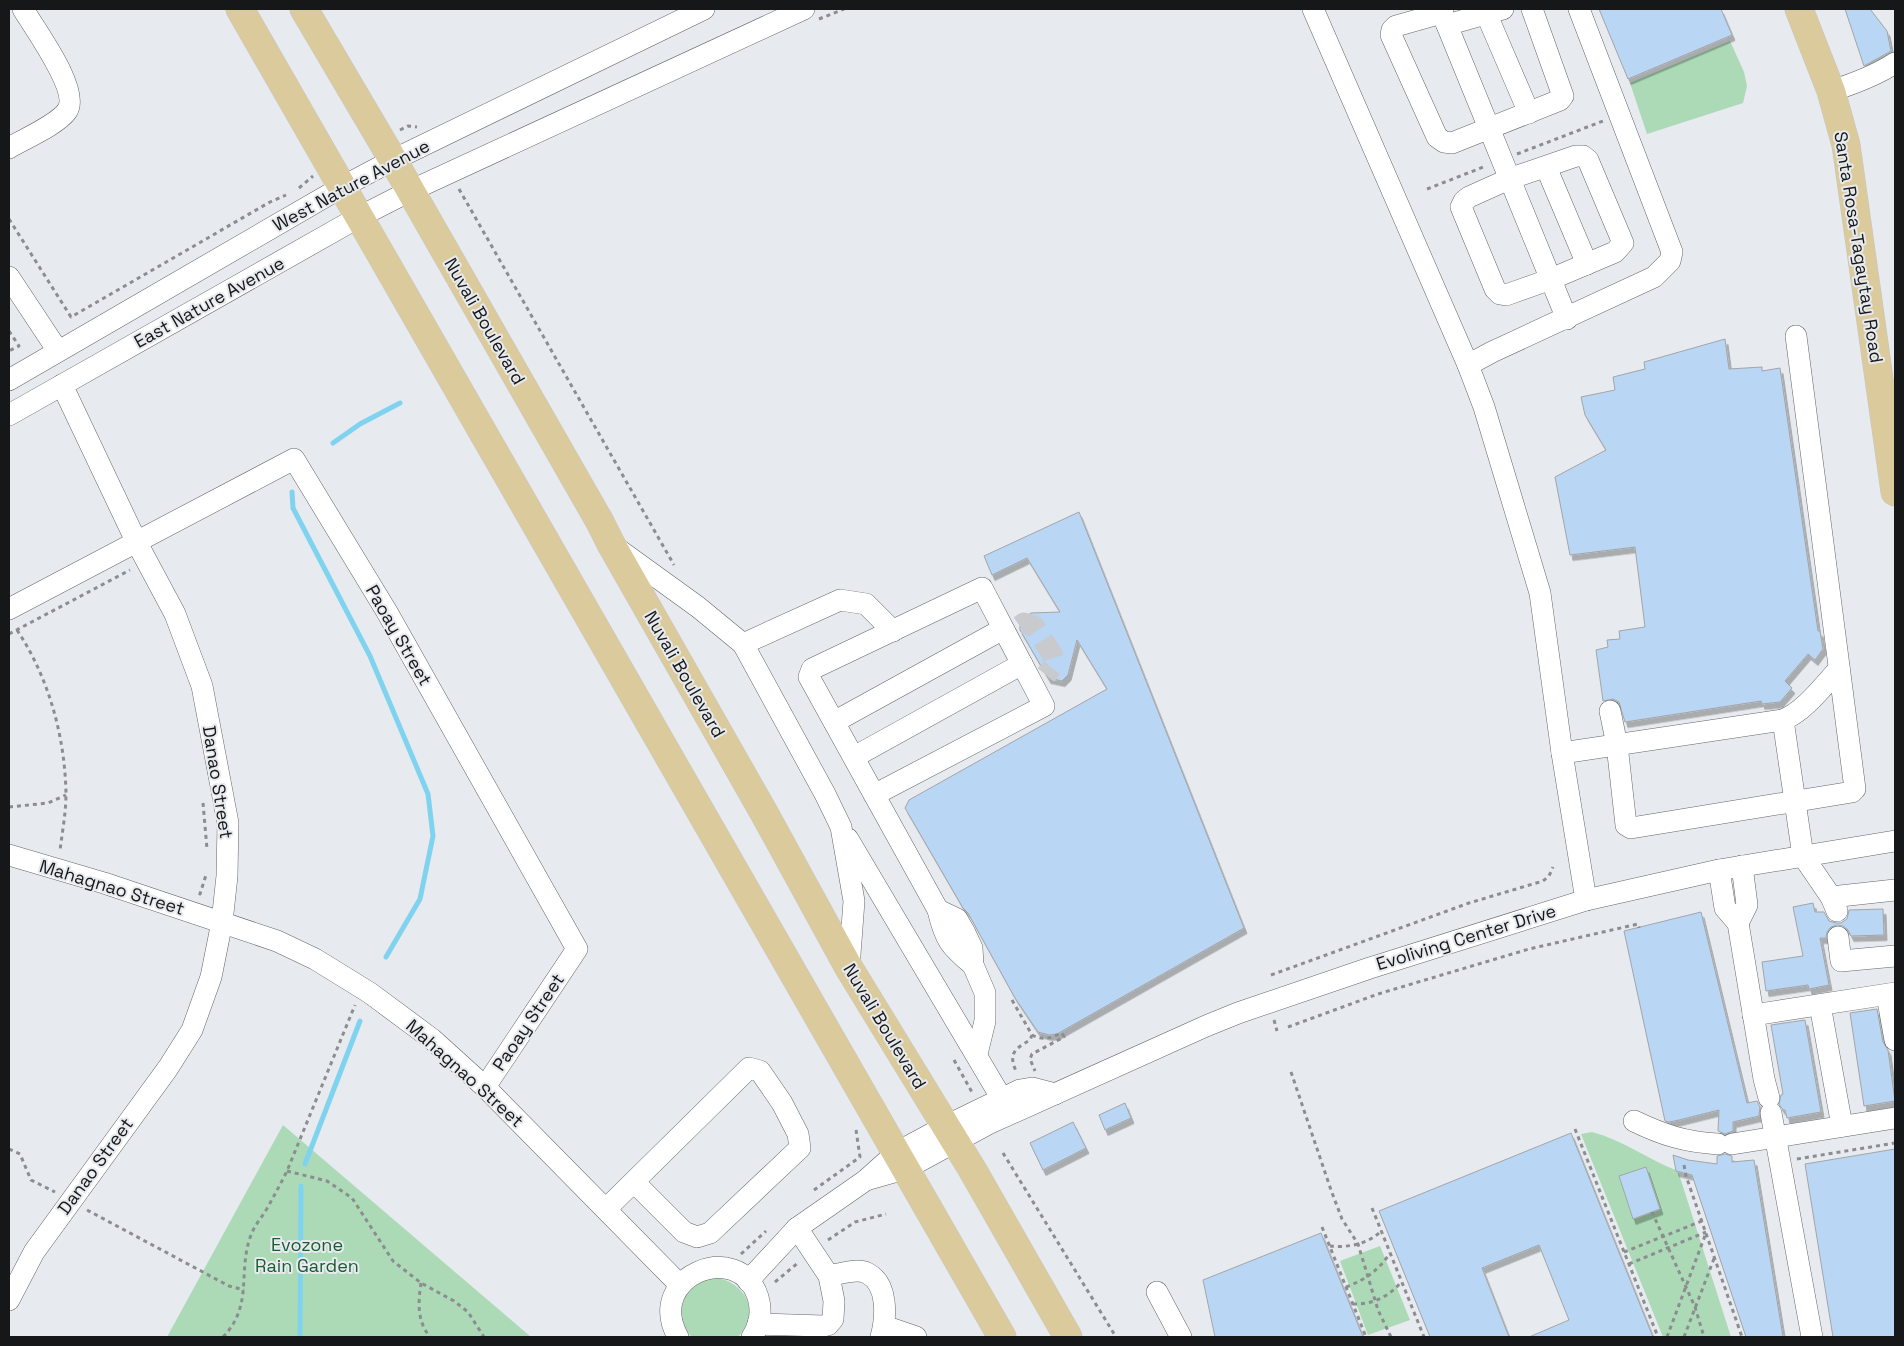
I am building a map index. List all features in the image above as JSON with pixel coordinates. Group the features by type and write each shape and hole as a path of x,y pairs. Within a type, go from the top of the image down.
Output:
{"main road":[{"path":"240,9 1002,1337"},
{"name":"Nuvali Boulevard","path":"304,9 393,160 600,522 849,968 950,1134 1068,1337"},
{"name":"Santa Rosa-Tagaytay Road","path":"1799,9 1831,91 1846,145 1895,492"}],"street":[{"path":"9,148 59,121 68,110 70,99 66,80 23,9"},
{"name":"West Nature Avenue","path":"9,380 342,187 393,160 704,9"},
{"name":"West Nature Avenue","path":"410,191 804,9"},
{"path":"1313,9 1468,365 1484,407 1540,593 1562,753 1586,900"},
{"path":"1529,113 1494,11 1444,16 1396,26 1392,30 1391,35 1437,136 1444,142 1452,143 1489,129 1529,113 1560,100 1563,96 1559,80 1532,9"},
{"path":"1468,365 1654,277 1670,261 1672,252 1579,9"},
{"path":"1444,16 1567,319"},
{"path":"1831,91 1849,86 1882,72 1895,63"},
{"path":"1576,156 1583,156 1588,160 1623,243 1615,252 1551,279 1506,295 1500,294 1495,290 1461,208 1464,201 1505,170 1546,167 1576,156"},
{"path":"1546,167 1587,264"},
{"name":"East Nature Avenue","path":"9,415 359,217 410,191"},
{"path":"9,277 58,351"},
{"path":"1610,711 1617,745 1626,825 1630,828 1852,792 1854,788 1796,336"},
{"name":"Danao Street","path":"9,1300 34,1252 70,1200 168,1068 192,1030 211,977 222,922 227,876 228,823 202,686 175,614 137,542 62,385"},
{"name":"Paoay Street","path":"9,609 294,458 382,604 577,949 485,1087"},
{"path":"611,544 698,607 743,644 841,827 1002,1099"},
{"path":"874,795 1044,706 1039,679 1022,664 1010,629 982,588 812,670 809,677 854,757 874,795 938,910 957,919 972,948 972,965 985,993 985,1020 977,1054"},
{"path":"743,644 840,600 866,604 893,631"},
{"path":"834,722 1010,629"},
{"path":"854,757 1022,664"},
{"path":"1562,753 1783,720 1803,706 1839,669"},
{"path":"1783,720 1803,856 1834,904 1895,891"},
{"path":"841,827 854,901 849,968"},
{"name":"Evoliving Center Drive","path":"950,1134 988,1124 1238,1013 1370,968 1586,900 1719,870 1895,842"},
{"name":"Mahagnao Street","path":"9,856 62,857 222,922 277,941 315,959 362,988 432,1039 485,1087 680,1286"},
{"path":"1738,923 1747,905 1742,866"},
{"path":"1719,870 1725,908 1738,923 1812,1337"},
{"path":"1838,937 1841,961 1895,956"},
{"path":"1753,1015 1891,994 1895,1040"},
{"path":"1820,1005 1842,1126"},
{"path":"606,1210 634,1182 749,1068 760,1072 782,1103 798,1134 800,1148 710,1233 697,1237 684,1232 634,1182"},
{"name":"Evoliving Center Drive","path":"748,1281 797,1228 866,1180 950,1134 1002,1099 1020,1090 1032,1088 1056,1094"},
{"path":"1634,1121 1680,1140 1725,1144 1895,1118"},
{"path":"678,1337 672,1326 670,1314 673,1298 680,1286 693,1273 707,1268 722,1267 736,1272 748,1281 757,1294 759,1301 760,1315 755,1331 828,1325 833,1319 834,1301 829,1276 797,1228"},
{"path":"829,1276 867,1272 877,1281 884,1295 883,1332 916,1337"},
{"path":"1157,1292 1181,1337"}],"path":[{"path":"1427,189 1505,170 1620,114"},
{"path":"9,219 71,317 270,202 288,195"},
{"path":"9,330 19,346 9,352"},
{"path":"9,634 134,568"},
{"path":"17,630 28,646 48,688 62,759 66,795 62,857"},
{"path":"9,806 48,803 66,795"},
{"path":"203,800 206,856"},
{"path":"191,891 200,894 206,875 206,866"},
{"path":"1271,975 1469,903 1543,881 1549,876 1553,867"},
{"path":"1288,1027 1378,994 1529,949 1638,924 1639,928"},
{"path":"223,1337 239,1315 251,1234 287,1171 362,988"},
{"path":"1012,1000 1032,1035 1040,1039 1046,1039 1062,1033 1064,1037 1032,1054 1030,1058 1035,1072"},
{"path":"1019,1078 1012,1063 1013,1055 1016,1048 1030,1040 1032,1035"},
{"path":"1291,1072 1342,1219 1358,1244 1376,1301 1392,1337"},
{"path":"1575,1129 1658,1337"},
{"path":"1798,1169 1797,1159 1895,1143"},
{"path":"9,1148 20,1154 31,1180 220,1282 244,1290"},
{"path":"1003,1153 1116,1337"},
{"path":"812,1192 860,1158"},
{"path":"1684,1165 1686,1176 1742,1337"},
{"path":"287,1171 327,1181 352,1198 393,1261 421,1283 454,1301 468,1312 484,1337"},
{"path":"1372,1208 1424,1337"},
{"path":"1652,1212 1695,1307 1704,1337"},
{"path":"1624,1252 1702,1221"},
{"path":"1322,1227 1366,1337"},
{"path":"737,1256 770,1228"},
{"path":"1330,1246 1358,1244 1372,1240 1381,1231"},
{"path":"1629,1264 1706,1232"},
{"path":"1667,1337 1706,1232"},
{"path":"1346,1287 1368,1277 1390,1253"},
{"path":"1684,1337 1715,1255"},
{"path":"1353,1304 1376,1301 1394,1290 1402,1282"},
{"path":"421,1283 418,1303 420,1318 430,1337"}],"green space":[{"path":"1730,41 1744,72 1747,86 1743,103 1647,134 1630,83"},
{"name":"Evozone Rain Garden","path":"283,1125 531,1337 167,1337"},
{"path":"1592,1132 1614,1140 1678,1171 1731,1337 1663,1337 1581,1134"},
{"path":"1380,1246 1410,1320 1368,1335 1340,1261"},
{"path":"719,1278 737,1287 744,1294 749,1310 745,1328 738,1337 692,1337 683,1325 682,1310 686,1296 690,1289 698,1282"}],"building":[{"path":"1599,9 1721,9 1732,35 1628,79"},
{"path":"1845,9 1870,9 1887,31 1891,51 1864,66"},
{"path":"1725,339 1729,369 1762,367 1762,371 1780,368 1818,631 1820,631 1823,649 1815,660 1808,654 1785,681 1792,688 1780,702 1762,704 1761,701 1625,722 1619,702 1613,699 1603,701 1596,650 1608,647 1607,640 1620,639 1619,631 1645,627 1635,547 1570,555 1555,477 1606,450 1585,415 1581,397 1615,390 1613,377 1645,369 1644,362"},
{"path":"1079,512 1244,928 1057,1034 1049,1035 1038,1032 1015,998 968,913 963,908 905,808 909,800 1107,689 1077,640 1068,675 1062,681 1048,678 1020,630 1020,626 1024,618 1031,613 1060,612 1027,558 992,575 984,556"},
{"path":"1813,903 1815,912 1824,912 1829,921 1836,923 1841,923 1847,919 1849,910 1883,909 1884,935 1851,936 1843,926 1831,927 1827,932 1826,938 1820,938 1829,985 1809,989 1808,985 1766,991 1762,962 1803,956 1793,907"},
{"path":"1701,912 1747,1103 1757,1101 1760,1107 1759,1116 1733,1122 1733,1131 1725,1134 1718,1131 1719,1110 1679,1120 1665,1121 1624,931"},
{"path":"1877,1009 1883,1042 1888,1050 1895,1101 1864,1106 1850,1013"},
{"path":"1805,1020 1821,1112 1787,1118 1785,1110 1779,1104 1783,1094 1771,1025"},
{"path":"1125,1103 1131,1118 1105,1130 1099,1115"},
{"path":"1073,1122 1086,1148 1043,1170 1030,1143"},
{"path":"1571,1133 1653,1337 1529,1337 1569,1320 1539,1245 1482,1268 1509,1337 1430,1337 1379,1211"},
{"path":"1895,1149 1895,1337 1833,1337 1805,1164"},
{"path":"1725,1154 1732,1156 1732,1162 1754,1160 1783,1337 1746,1337 1692,1175 1676,1171 1673,1155 1688,1160 1717,1164 1717,1156"},
{"path":"1646,1167 1660,1209 1633,1219 1619,1176"},
{"path":"1321,1233 1363,1337 1215,1337 1203,1280"}],"waterway":[{"path":"333,443 360,424 400,403"},
{"path":"292,492 293,508 370,656 428,794 433,836 420,899 386,957"},
{"path":"305,1164 360,1021"},
{"path":"300,1337 301,1186"}],"tunnel":[{"path":"1020,626 1024,623 1034,626 1052,654 1055,664 1046,675"}]}
